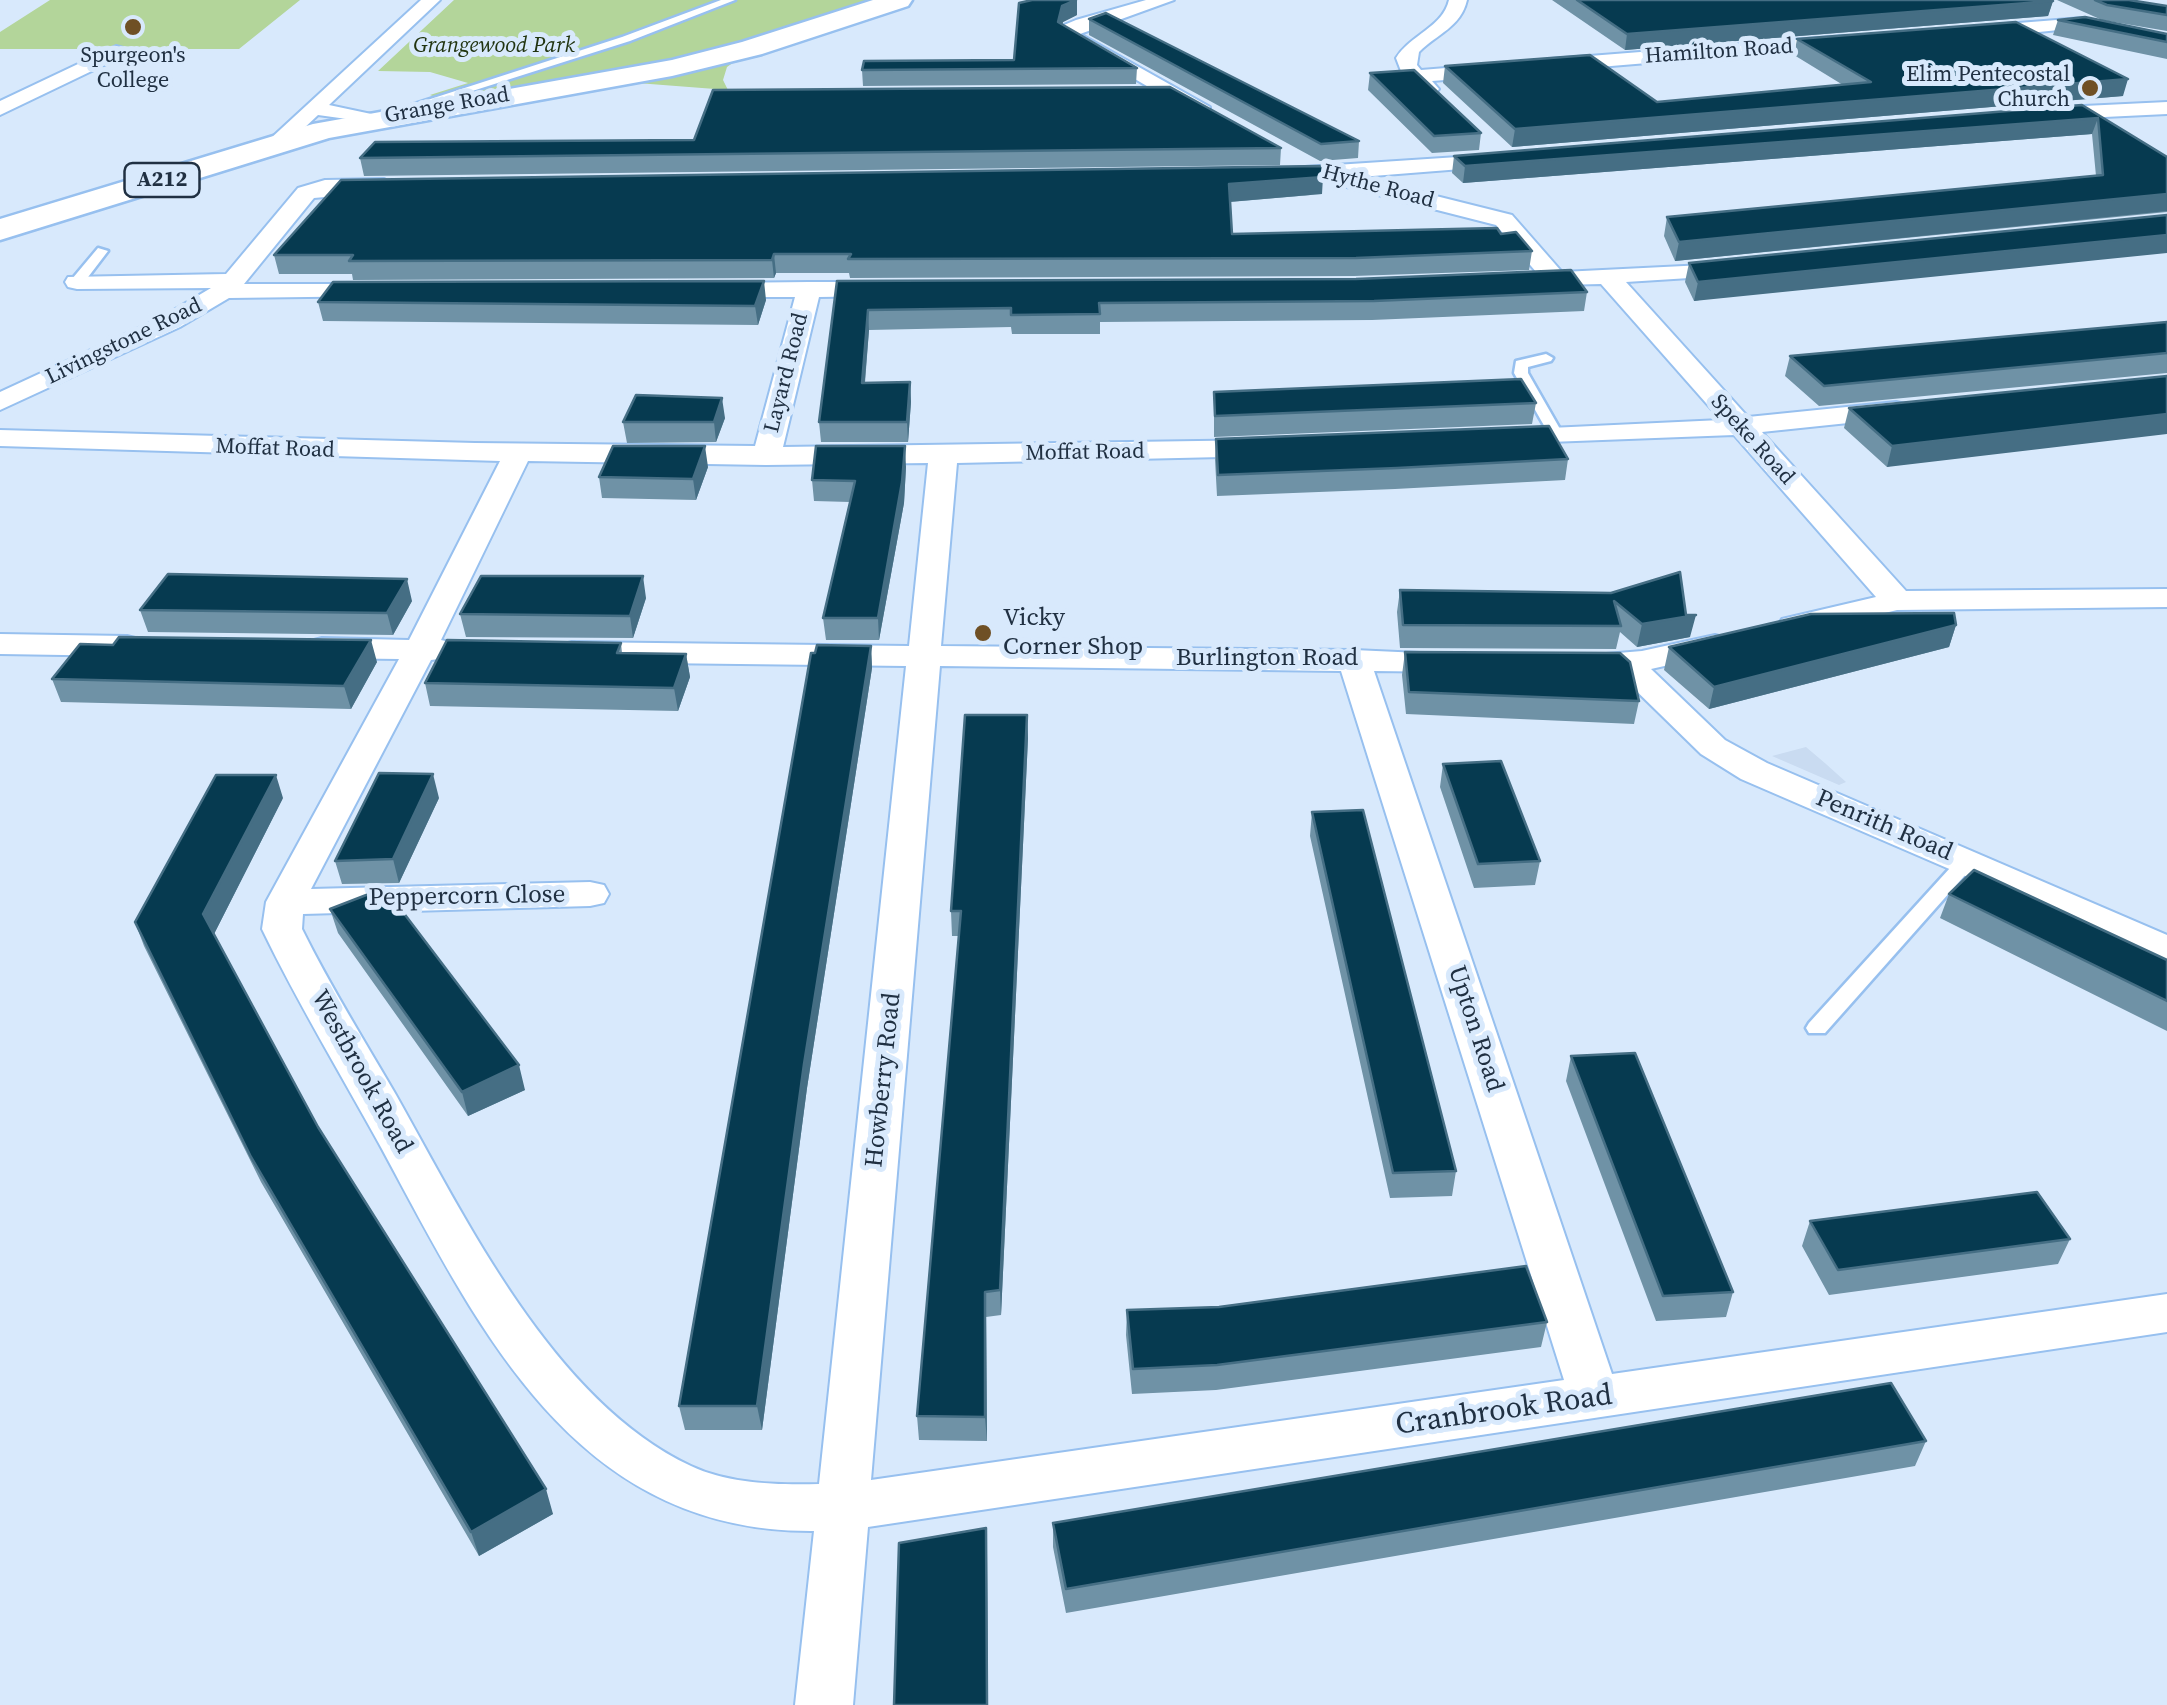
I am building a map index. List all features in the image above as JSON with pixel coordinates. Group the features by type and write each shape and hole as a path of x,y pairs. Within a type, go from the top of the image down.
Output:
{"main road":[{"name":"Grange Road","path":"0,230 276,144 375,118 672,68 752,48 899,0"}],"street":[{"path":"276,144 431,0"},
{"path":"1165,0 1082,24 1071,29 1071,36 1220,120"},
{"path":"1442,100 1408,67 1408,51 1452,18 1458,0"},
{"path":"1966,33 2089,26 2050,8"},
{"name":"Hamilton Road","path":"1415,76 1870,40"},
{"path":"0,110 116,52"},
{"path":"1134,95 1173,94"},
{"path":"311,108 375,118"},
{"path":"2010,116 2167,108"},
{"path":"1252,176 1322,174 1508,154"},
{"name":"Hythe Road","path":"1283,155 1322,174 1504,220 1556,280"},
{"path":"77,282 229,286 306,193 324,187 402,186"},
{"path":"1501,282 1763,265"},
{"name":"Speke Road","path":"1608,278 1897,600"},
{"name":"Livingstone Road","path":"0,402 187,314 229,286 400,290"},
{"name":"Layard Road","path":"766,457 809,289"},
{"path":"692,290 906,289"},
{"path":"1487,439 1740,426 1918,408"},
{"name":"Moffat Road","path":"0,438 517,455 766,457 1302,446"},
{"path":"285,902 420,650 517,455"},
{"name":"Howberry Road","path":"824,1705 943,456"},
{"path":"1546,664 1626,663 1897,600 2167,598"},
{"path":"0,644 160,646"},
{"path":"300,648 478,650"},
{"name":"Burlington Road","path":"537,651 1489,662"},
{"name":"Upton Road","path":"1354,660 1595,1398"},
{"name":"Penrith Road","path":"1626,663 1701,736 1732,759 2167,950"},
{"name":"Peppercorn Close","path":"285,902 590,894"},
{"name":"Westbrook Road","path":"285,902 282,918 287,940 412,1163 484,1284 558,1388 626,1452 670,1481 758,1505 841,1507"},
{"name":"Cranbrook Road","path":"841,1507 2167,1314"}],"lane":[{"path":"375,118 674,22 730,0"},
{"path":"77,282 102,251"},
{"path":"1546,358 1521,364 1521,373 1557,436"},
{"path":"1817,1028 1967,861"}],"shaded area":[{"path":"1806,747 1846,782 1839,785 1772,756"}],"green space":[{"name":"Spurgeon's College","path":"50,0 300,0 239,49 0,49 0,32"},
{"name":"Grangewood Park","path":"454,0 891,0 724,48 440,99 430,95 468,83 430,72 378,71"},
{"path":"741,57 727,67 723,80 728,90 611,81"}],"building":[{"path":"1076,0 1062,6 1058,22 1137,68 862,70 864,61 1014,60 1019,3"},
{"path":"1577,0 2051,0 2053,1 1627,34"},
{"path":"2095,0 2167,6 2167,15 2107,5"},
{"path":"1106,13 1359,141 1321,144 1089,19"},
{"path":"2085,17 2167,34 2167,42 2058,20"},
{"path":"2016,22 2128,79 1515,129 1445,66 1590,55 1657,102 1871,82 1797,39"},
{"path":"1414,70 1481,133 1434,136 1370,73"},
{"path":"1170,87 1281,148 360,158 375,142 694,140 713,90"},
{"path":"2082,105 2167,157 2167,194 1679,242 1667,217 2103,175 2098,118 1465,166 1454,156"},
{"path":"1322,166 1323,177 1229,184 1232,234 1497,228 1501,234 1516,232 1532,251 1356,258 848,259 851,254 774,254 772,260 349,261 353,255 274,255 341,180"},
{"path":"2167,215 2167,235 1698,282 1689,263"},
{"path":"1571,270 1587,292 1374,301 1099,303 1100,314 1011,315 1011,308 868,310 862,383 910,382 907,422 819,422 837,281 1356,279"},
{"path":"764,281 755,306 318,302 333,282"},
{"path":"2167,322 2167,353 1824,386 1790,356"},
{"path":"2167,376 2167,414 1892,446 1849,408"},
{"path":"1521,379 1536,403 1215,416 1214,392"},
{"path":"636,395 722,398 714,422 623,422"},
{"path":"1549,426 1568,459 1218,475 1216,439"},
{"path":"613,446 705,446 693,479 599,477"},
{"path":"816,446 905,446 878,618 823,618 855,481 812,480"},
{"path":"1680,572 1686,615 1696,615 1642,624 1614,601 1621,626 1403,625 1400,590 1611,593"},
{"path":"168,574 407,579 387,613 140,610"},
{"path":"481,576 643,576 630,616 460,614"},
{"path":"1954,613 1956,625 1714,687 1669,647 1811,614"},
{"path":"119,637 371,640 344,686 52,679 80,644 113,645"},
{"path":"447,640 621,643 617,653 686,654 674,688 425,683"},
{"path":"817,645 871,646 804,1064 757,1406 679,1406 811,653 815,653"},
{"path":"1405,652 1620,653 1630,662 1639,701 1409,692"},
{"path":"965,715 1027,715 1000,1290 985,1292 985,1417 917,1416 961,911 951,911"},
{"path":"1501,761 1540,861 1478,864 1443,764"},
{"path":"379,773 433,774 393,859 335,861"},
{"path":"216,775 276,775 203,914 318,1127 546,1489 471,1532 251,1157 135,922"},
{"path":"1363,810 1456,1171 1393,1173 1312,812"},
{"path":"1974,870 2167,960 2167,1001 1949,894"},
{"path":"387,891 519,1065 462,1092 330,909"},
{"path":"1635,1053 1733,1292 1663,1296 1571,1056"},
{"path":"2037,1192 2070,1239 1838,1270 1810,1221"},
{"path":"1526,1266 1547,1322 1217,1365 1133,1369 1127,1310 1219,1307"},
{"path":"1891,1383 1926,1441 1066,1589 1053,1523"},
{"path":"986,1528 987,1705 894,1705 899,1543"}],"place":[{"name":"Spurgeon's College","path":"133,27"},
{"name":"Elim Pentecostal Church","path":"2090,88"},
{"name":"Vicky Corner Shop","path":"983,633"}]}
